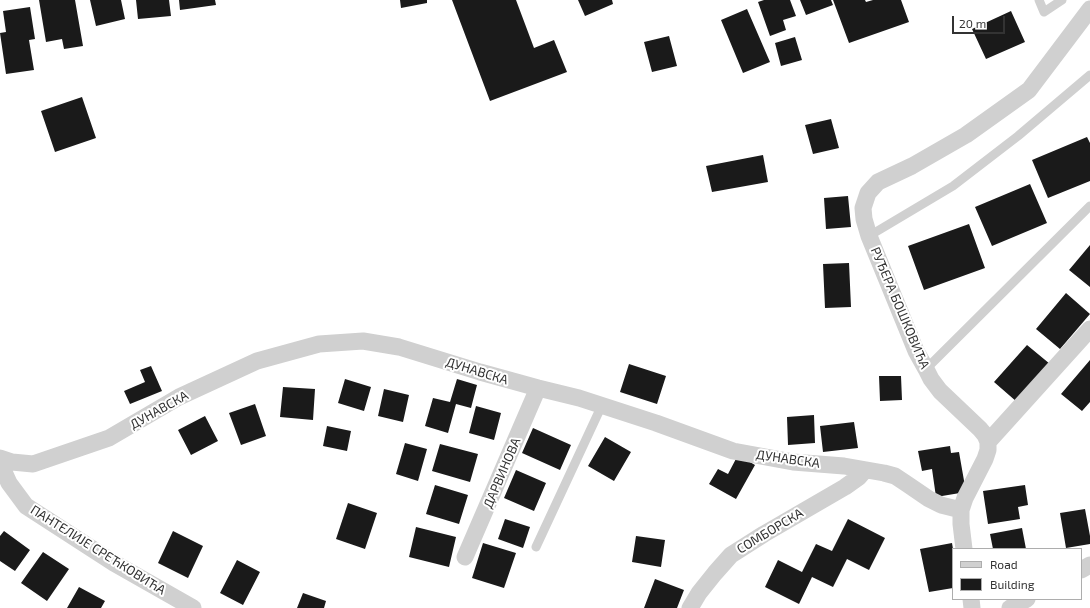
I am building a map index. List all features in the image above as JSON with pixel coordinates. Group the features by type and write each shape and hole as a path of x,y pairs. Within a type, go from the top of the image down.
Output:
{"street":[{"name":"РУЂЕРА БОШКОВИЋА","path":"988,442 980,429 940,391 931,379 916,351 870,236 864,219 863,208 868,193 878,182 912,166 966,135 1029,90 1090,9"},
{"path":"964,548 961,510 965,498 986,459 988,442 1090,330"},
{"name":"ДУНАВСКА","path":"0,458 12,462 32,464 109,438 179,397 257,361 319,344 363,341 399,347 480,372 579,398 656,423 733,451 793,462 844,466 895,476 929,499 941,505 961,510"},
{"name":"ДАРВИНОВА","path":"465,557 538,388"},
{"name":"ПАНТЕЛИЈЕ СРЕЋКОВИЋА","path":"0,463 9,483 26,506 114,563 193,608"},
{"name":"СОМБОРСКА","path":"690,608 699,593 730,555 845,487 859,477 865,470"},
{"path":"1010,608 1025,600"}],"lane":[{"path":"1039,0 1044,12 1062,0"},
{"path":"870,236 953,186 1018,136 1090,75"},
{"path":"926,369 1090,206"},
{"path":"536,547 602,405"}],"building":[{"path":"39,0 75,0 83,46 64,49 62,39 46,42"},
{"path":"90,0 121,0 125,19 96,26"},
{"path":"136,0 169,0 171,16 138,19"},
{"path":"179,0 215,0 216,5 180,10"},
{"path":"400,0 427,0 427,3 401,8"},
{"path":"452,0 516,0 534,48 554,40 567,72 490,101"},
{"path":"578,0 612,0 613,4 585,16"},
{"path":"764,0 790,0 796,16 783,20 786,30 770,36 758,2"},
{"path":"800,0 831,0 833,5 806,15"},
{"path":"833,0 865,0 866,2 873,0 901,0 909,22 849,43"},
{"path":"30,7 35,39 29,40 34,70 6,74 0,33 6,32 3,11"},
{"path":"747,9 770,62 743,73 721,20"},
{"path":"1011,11 1025,42 986,59 972,29"},
{"path":"669,36 677,66 652,72 644,42"},
{"path":"795,37 802,60 781,66 775,43"},
{"path":"82,97 96,138 55,152 41,111"},
{"path":"831,119 839,148 813,154 805,125"},
{"path":"1087,137 1090,143 1090,181 1048,198 1032,160"},
{"path":"763,155 768,182 712,192 706,166"},
{"path":"1030,184 1047,223 992,246 975,207"},
{"path":"848,196 851,227 826,229 824,198"},
{"path":"969,224 985,268 924,290 908,246"},
{"path":"1090,245 1090,287 1069,270"},
{"path":"849,263 851,307 825,308 823,264"},
{"path":"1066,293 1090,314 1060,349 1036,329"},
{"path":"1027,345 1050,364 1017,402 994,382"},
{"path":"1090,360 1090,402 1082,411 1061,394"},
{"path":"629,364 666,376 657,404 620,392"},
{"path":"151,366 162,391 130,404 124,391 145,382 140,370"},
{"path":"879,376 901,376 902,400 880,401"},
{"path":"345,379 371,387 364,411 338,403"},
{"path":"457,379 477,385 471,408 456,404 448,433 425,426 433,398 450,402"},
{"path":"283,387 315,389 313,420 280,417"},
{"path":"384,389 409,395 403,422 378,416"},
{"path":"255,404 266,436 241,445 229,413"},
{"path":"476,406 501,413 494,440 469,433"},
{"path":"814,415 815,443 788,445 787,417"},
{"path":"205,416 218,441 191,455 178,430"},
{"path":"854,422 858,448 823,452 820,426"},
{"path":"327,426 351,431 347,451 323,446"},
{"path":"533,428 571,445 560,470 522,453"},
{"path":"605,437 631,452 614,481 588,466"},
{"path":"405,443 427,449 418,481 396,474"},
{"path":"440,444 478,454 470,482 432,471"},
{"path":"950,446 951,453 959,452 966,492 936,497 932,469 922,471 918,451"},
{"path":"738,455 755,465 736,499 709,484 718,469 728,474"},
{"path":"516,470 546,483 534,511 504,498"},
{"path":"435,485 468,495 459,524 426,514"},
{"path":"1025,485 1028,505 1018,507 1020,519 988,524 983,491"},
{"path":"348,503 377,513 365,549 336,539"},
{"path":"1085,509 1090,544 1066,548 1060,513"},
{"path":"505,519 530,527 523,548 498,539"},
{"path":"848,519 885,538 869,570 847,559 833,587 812,577 799,604 765,587 778,560 802,572 816,544 832,551"},
{"path":"416,527 456,537 449,567 409,557"},
{"path":"1022,528 1026,548 993,548 990,534"},
{"path":"4,531 30,550 15,571 0,561 0,536"},
{"path":"173,531 203,546 188,578 158,563"},
{"path":"636,536 665,540 661,567 632,562"},
{"path":"483,543 516,553 504,588 472,578"},
{"path":"952,543 952,588 929,592 920,549"},
{"path":"43,552 69,569 47,601 21,583"},
{"path":"237,560 260,572 243,605 220,593"},
{"path":"655,579 684,590 677,608 644,608"},
{"path":"79,587 105,601 101,608 67,608"},
{"path":"303,593 326,601 324,608 297,608"}]}
